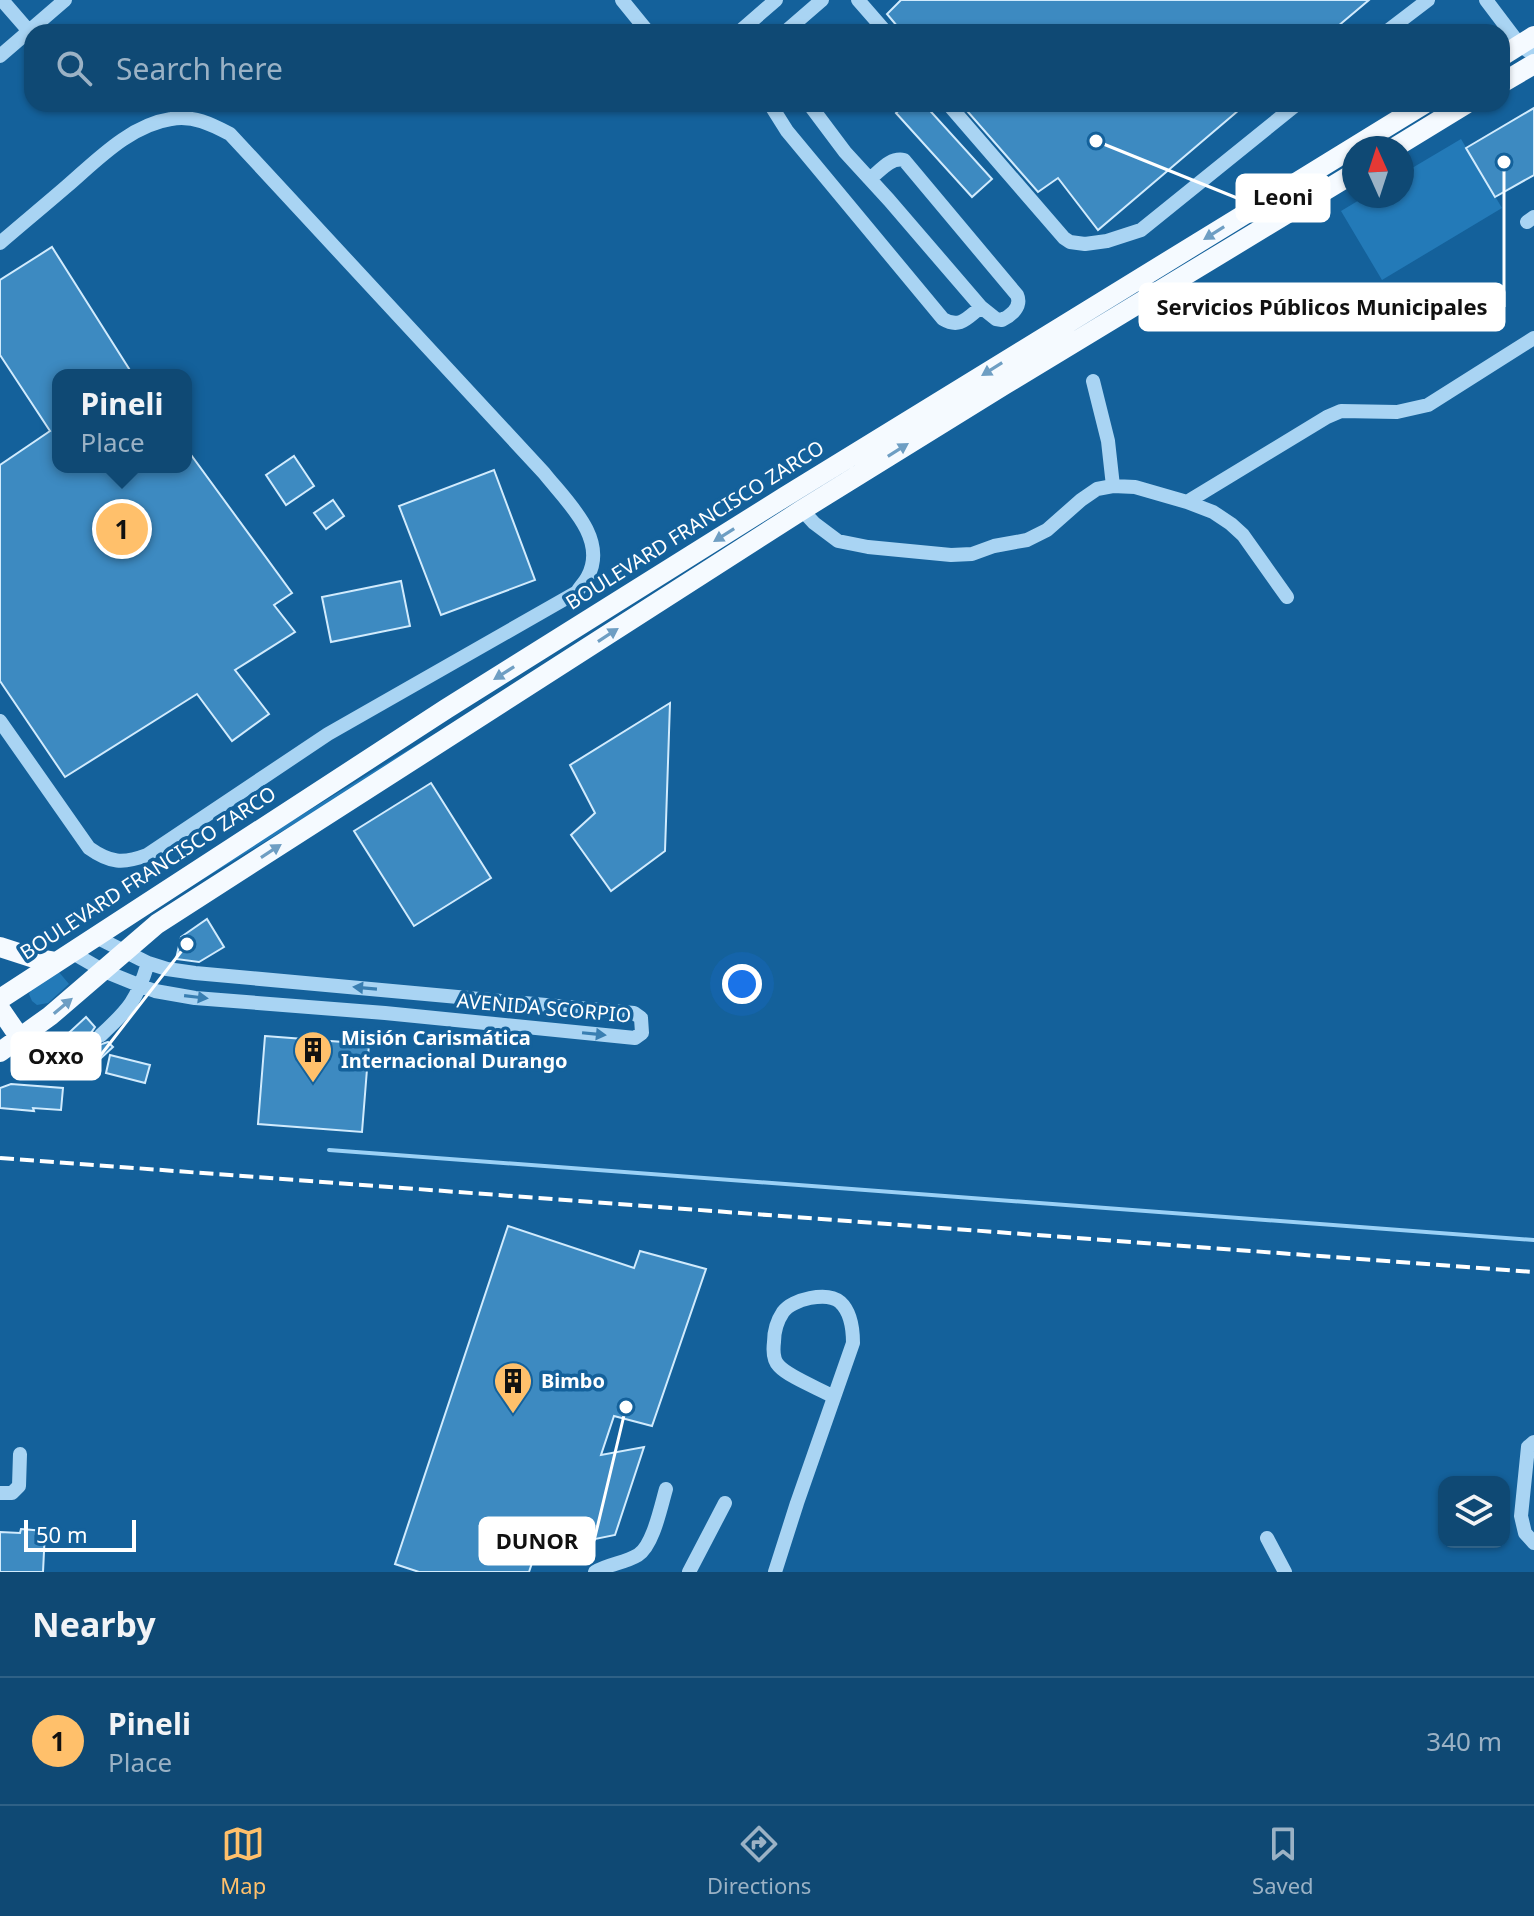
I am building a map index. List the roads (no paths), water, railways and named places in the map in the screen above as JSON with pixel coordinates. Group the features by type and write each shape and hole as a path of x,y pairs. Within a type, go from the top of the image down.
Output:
{"main road":[{"path":"1510,53 1529,45"},
{"path":"1510,78 1534,64"},
{"name":"BOULEVARD FRANCISCO ZARCO","path":"0,999 446,709 769,506 855,465 1048,347 1412,112"},
{"path":"1414,136 1453,112"},
{"name":"BOULEVARD FRANCISCO ZARCO","path":"1048,347 1342,180"},
{"name":"BOULEVARD FRANCISCO ZARCO","path":"0,1052 50,1016 157,924 802,510 855,465"},
{"path":"769,506 782,523"},
{"path":"446,709 460,730"},
{"path":"0,947 34,958 64,957"},
{"path":"0,1009 20,1038"}],"street":[{"path":"2,0 24,25"},
{"path":"37,24 65,0"},
{"path":"623,0 642,24"},
{"path":"748,24 776,0"},
{"path":"794,24 822,0"},
{"path":"858,0 879,24"},
{"path":"1396,24 1428,0"},
{"path":"1486,0 1509,24"},
{"path":"1510,25 1529,45"},
{"path":"0,56 24,35"},
{"path":"775,112 787,131 943,319 953,324 962,322 981,307"},
{"path":"815,112 845,152 981,307 1002,320 1017,307 1017,295 904,160 891,161 870,179"},
{"path":"955,112 1064,238 1085,244 1107,241 1141,230 1287,112"},
{"path":"0,243 108,150 139,130 169,119 208,122 230,134 544,473 588,529 593,561 588,576 577,592 328,734 147,855 134,860 118,862 101,857 89,848 0,721"},
{"path":"1187,502 1327,417 1341,411 1397,412 1428,405 1534,338"},
{"path":"1093,381 1108,441 1113,486"},
{"path":"802,510 838,541 868,547 951,555 972,554 1027,540 1047,530 1097,489 1135,487 1213,512 1243,535 1287,597"},
{"name":"AVENIDA SCORPIO","path":"64,957 168,994 635,1038 642,1033 641,1018 634,1013 181,971 148,963 94,936"},
{"path":"101,1035 132,1004 148,963"},
{"path":"230,1001 232,976"},
{"path":"315,1008 318,984"},
{"path":"407,1016 408,991"},
{"path":"458,1020 461,996"},
{"path":"20,1038 43,1057 74,1057"},
{"path":"775,1572 853,1343 850,1321 840,1302 832,1298 807,1299 789,1306 783,1312 777,1324 774,1356 780,1368 834,1397"},
{"path":"1534,1442 1528,1447 1530,1481 1521,1516 1525,1533 1534,1543"},
{"path":"0,1493 12,1493 19,1486 20,1454"},
{"path":"595,1572 635,1557 646,1548 666,1489"},
{"path":"689,1572 725,1503"},
{"path":"1267,1538 1285,1572"}],"waterway":[{"path":"329,1150 1534,1240"}],"tunnel":[{"path":"74,1057 101,1035"}],"railway":[{"path":"0,1158 1534,1272"}],"place":[{"name":"Leoni","path":"1096,141"},
{"name":"Servicios Públicos Municipales","path":"1504,162"},
{"name":"Pineli","path":"122,529"},
{"name":"Oxxo","path":"187,944"},
{"name":"Misión Carismática Internacional Durango","path":"313,1084"},
{"name":"DUNOR","path":"626,1407"},
{"name":"Bimbo","path":"513,1415"}]}
